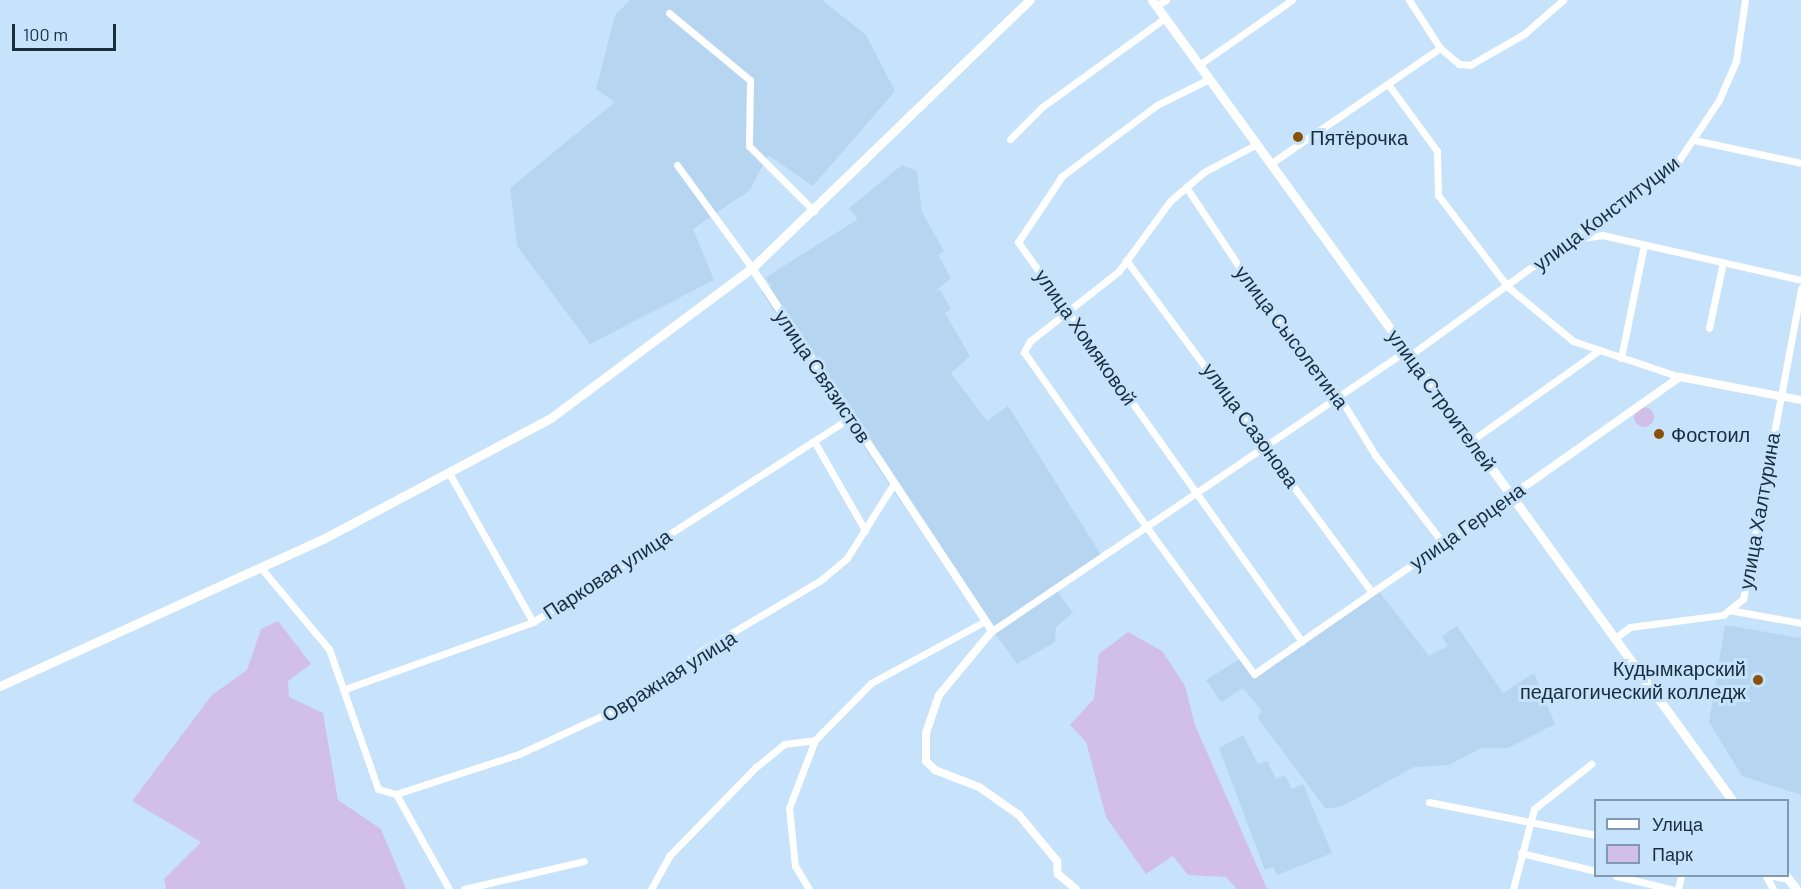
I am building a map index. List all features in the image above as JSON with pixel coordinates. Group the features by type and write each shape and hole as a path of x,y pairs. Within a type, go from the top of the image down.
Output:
{"main road":[{"path":"0,686 261,568 449,473 552,417 752,267 814,211 1030,0"},
{"name":"улица Строителей","path":"1154,3 1731,799"},
{"path":"1787,877 1796,889"}],"street":[{"path":"1154,3 1166,0"},
{"path":"1199,65 1292,0"},
{"path":"1409,0 1440,48 1459,64 1470,65 1524,34 1563,0"},
{"name":"улица Конституции","path":"992,631 1144,525 1268,447 1339,397 1508,287 1679,160 1694,140 1736,61 1745,0"},
{"path":"669,13 750,80 749,146 814,211"},
{"path":"1010,138 1042,107 1165,18"},
{"path":"1270,164 1440,48"},
{"name":"улица Хомяковой","path":"1209,79 1157,105 1062,176 1036,210 1018,242 1302,641"},
{"path":"1388,84 1437,151 1438,195 1508,287 1573,341 1680,377 1801,400"},
{"path":"1694,140 1801,163"},
{"path":"1144,525 1024,352 1030,340 1069,312 1126,260 1186,187 1230,156 1257,144"},
{"path":"677,165 752,267"},
{"name":"улица Сысолетина","path":"1186,187 1260,298 1339,397 1375,455 1443,543"},
{"path":"1573,240 1602,235 1801,280"},
{"path":"1621,358 1644,245"},
{"name":"улица Сазонова","path":"1126,260 1268,447 1372,592"},
{"path":"1709,328 1723,262"},
{"name":"улица Связистов","path":"752,267 848,419 992,631"},
{"name":"улица Халтурина","path":"1615,638 1630,627 1729,610 1743,599 1801,288"},
{"path":"1471,441 1598,351"},
{"name":"улица Герцена","path":"1144,525 1254,674 1680,377"},
{"name":"Парковая улица","path":"345,689 533,622 848,419"},
{"path":"814,441 865,530"},
{"path":"449,473 533,622"},
{"name":"Овражная улица","path":"396,794 519,754 619,709 701,651 821,580 847,558 893,485"},
{"path":"261,568 329,649 345,689 378,789 396,794 449,889"},
{"path":"1729,610 1801,622"},
{"path":"809,889 795,866 789,808 815,740 871,683 985,621"},
{"path":"992,631 939,695 926,733 926,761 935,770 979,787 1019,815 1056,861 1058,874 1076,889"},
{"path":"651,889 669,856 756,767 784,744 815,740"},
{"path":"1513,889 1528,822 1542,801 1591,764"},
{"path":"1429,802 1594,835"},
{"path":"1521,853 1594,871"},
{"path":"464,889 584,861"},
{"path":"1620,877 1671,889"}],"shaded area":[{"path":"630,0 822,0 866,35 895,91 813,186 768,155 750,190 693,229 714,280 590,344 517,246 510,188 615,102 596,89 615,15"},
{"path":"902,165 917,171 922,212 944,251 938,255 951,278 934,292 940,290 951,309 945,313 970,356 951,373 987,421 1008,406 1104,560 1057,591 1073,613 1056,627 1055,642 1017,664 900,501 761,291 772,286 765,278 858,219 849,208"},
{"path":"1378,590 1429,656 1448,646 1442,636 1457,626 1503,693 1534,673 1555,724 1508,748 1481,748 1449,765 1414,767 1343,806 1326,809 1257,717 1262,711 1243,688 1221,702 1206,680 1240,659 1254,678"},
{"name":"Кудымкарский педагогический колледж","path":"1725,625 1801,638 1801,795 1742,776 1709,722"},
{"path":"1243,735 1258,764 1267,761 1276,779 1285,775 1292,789 1303,784 1332,853 1277,875 1273,867 1265,870 1219,748"}],"green space":[{"path":"1644,407 1651,410 1654,417 1651,424 1644,427 1637,424 1634,417 1637,410"},
{"path":"278,621 311,664 288,681 289,697 323,713 338,800 381,829 406,889 166,889 164,879 201,842 132,801 212,695 247,670 261,629"},
{"path":"1128,632 1162,651 1185,686 1195,725 1267,889 1237,889 1226,877 1188,875 1173,856 1146,874 1106,817 1086,742 1070,725 1094,699 1099,654"}],"place":[{"name":"Пятёрочка","path":"1298,137"},
{"name":"Фостоил","path":"1659,434"},
{"name":"Кудымкарский педагогический колледж","path":"1758,680"}]}
